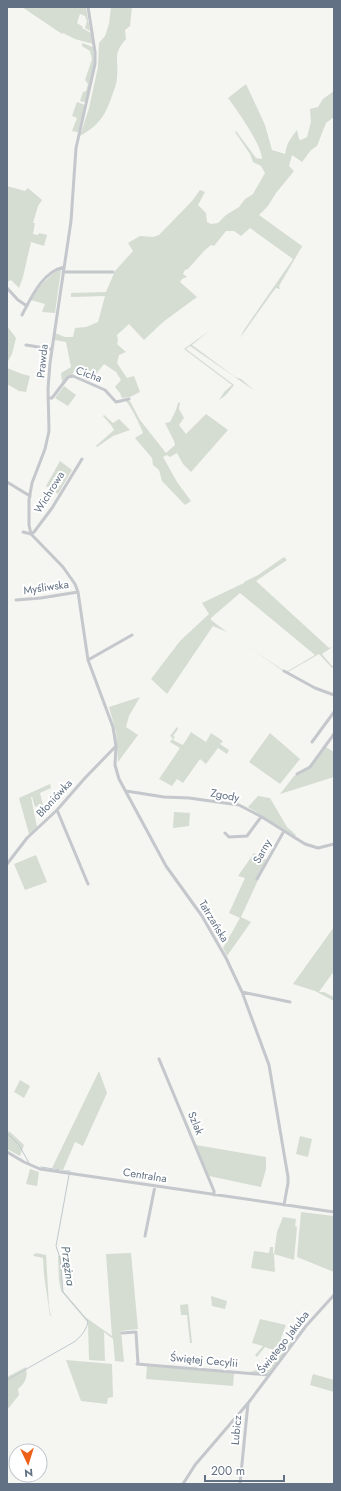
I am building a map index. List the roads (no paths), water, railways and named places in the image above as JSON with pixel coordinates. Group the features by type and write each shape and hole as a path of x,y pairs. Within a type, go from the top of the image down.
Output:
{"street":[{"name":"Prawda","path":"31,534 29,525 32,483 45,449 49,431 48,398 51,349 72,215 77,143 96,60 88,7"},
{"path":"22,315 26,306 43,280 64,267"},
{"path":"63,272 113,272"},
{"path":"7,288 26,306"},
{"path":"26,345 51,349"},
{"name":"Cicha","path":"48,398 52,398 68,377 73,376 105,390 116,402 129,399"},
{"name":"Wichrowa","path":"31,534 52,508 82,459"},
{"path":"7,482 30,496"},
{"path":"23,532 31,534 63,567 73,581 78,592 88,660 132,635"},
{"name":"Myśliwska","path":"16,600 78,592"},
{"name":"Tatrzańska","path":"88,660 111,718 116,746 116,770 119,779 166,866 202,916 226,958 242,992 269,1065 288,1177 284,1205"},
{"path":"284,671 315,688 334,695"},
{"path":"312,742 334,712"},
{"path":"297,774 310,767 334,734"},
{"name":"Błoniówka","path":"7,864 27,838 57,810 116,746"},
{"name":"Zgody","path":"126,791 164,797 189,798 239,805 311,846 318,848 334,844"},
{"path":"57,810 88,884"},
{"path":"225,833 229,837 247,836 261,817"},
{"name":"Sarny","path":"257,879 284,831"},
{"path":"242,992 290,1002"},
{"name":"Szlak","path":"159,1059 214,1191 214,1195"},
{"name":"Centralna","path":"7,1152 40,1169 334,1212"},
{"path":"145,1236 155,1186"},
{"name":"Świętego Jakuba","path":"183,1484 195,1465 248,1402 306,1326 334,1295"},
{"name":"Świętej Cecylii","path":"122,1333 136,1332 138,1364 269,1375"},
{"name":"Lubicz","path":"240,1484 248,1402"},
{"path":"242,1409 247,1411"}],"waterway":[{"name":"Przężna","path":"7,1133 19,1145 29,1163"},
{"name":"Przężna","path":"41,1167 60,1170"},
{"name":"Przężna","path":"62,1171 70,1171"},
{"name":"Przężna","path":"7,1380 74,1342 83,1333 88,1321 63,1292 60,1258 56,1246 69,1175"}]}
